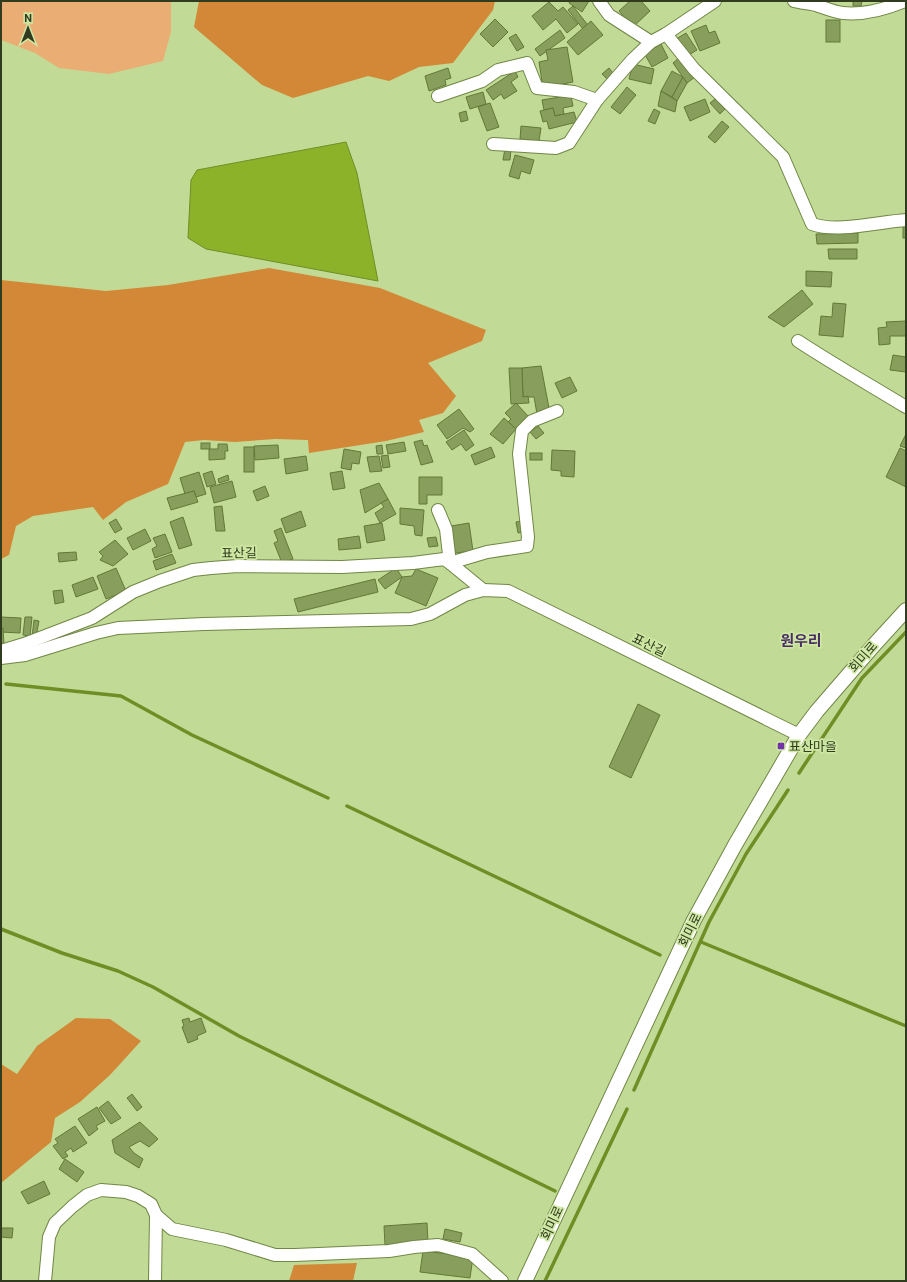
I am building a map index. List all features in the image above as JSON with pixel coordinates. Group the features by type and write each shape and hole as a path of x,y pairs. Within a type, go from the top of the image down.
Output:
{"street":[{"path":"599,1 609,15 651,42"},
{"path":"493,144 556,148 569,143 598,100 633,58 651,42 666,34 715,1"},
{"path":"794,1 817,3 820,8 843,13 862,13 887,8 898,2"},
{"path":"666,34 694,69 783,157 812,224 822,228 906,220"},
{"path":"438,96 482,81 498,70 527,63 537,88 574,92 598,100"},
{"path":"798,341 839,368 871,385 906,407"},
{"path":"450,563 487,552 527,546 528,536 519,454 522,431 532,421 557,411"},
{"path":"438,510 446,529 450,563 483,590"},
{"name":"표산길","path":"1,651 24,644 92,618 134,592 160,580 193,570 238,566 342,567 413,563 444,559 450,563"},
{"name":"표산길","path":"1,658 25,655 96,633 118,628 204,624 412,619 430,614 465,595 483,590 508,591 799,735"},
{"name":"회미로","path":"525,1281 694,920 735,845 799,735 817,711 906,610"},
{"path":"45,1281 49,1237 55,1223 72,1206 88,1195 101,1190 126,1192 138,1196 151,1204 156,1214 172,1229 226,1240 275,1255 389,1251 438,1245 472,1254 502,1281"},
{"path":"155,1281 156,1214"}],"shaded area":[{"path":"1,1 171,1 171,32 163,61 109,74 59,68 35,53 1,40"},
{"path":"199,1 495,1 493,10 453,63 419,67 389,81 368,76 293,98 262,85 194,27"},
{"path":"346,142 357,173 378,281 206,249 188,238 191,180 197,170"},
{"path":"269,268 380,288 486,330 482,341 428,363 456,396 443,413 419,420 424,432 386,441 309,453 308,440 275,439 235,442 204,440 185,442 168,484 126,502 103,520 93,507 33,516 16,526 9,555 1,559 1,280 106,291 168,285"},
{"path":"76,1018 110,1019 141,1041 110,1075 80,1102 55,1118 51,1142 1,1183 1,1064 17,1074 37,1046"},
{"path":"357,1263 353,1281 289,1281 294,1265"}],"building":[{"path":"570,1 589,1 582,12 569,3"},
{"path":"630,1 641,1 650,11 633,27 619,11"},
{"path":"853,1 862,1 861,6 853,6"},
{"path":"549,2 558,11 563,7 578,24 567,33 556,19 543,30 532,16"},
{"path":"573,6 587,24 583,29 568,10"},
{"path":"495,19 508,32 493,47 480,34"},
{"path":"826,20 840,20 840,42 826,42"},
{"path":"591,21 603,35 578,55 567,42"},
{"path":"706,25 709,33 715,31 720,43 700,51 691,31"},
{"path":"560,30 565,38 540,56 535,49"},
{"path":"686,33 697,50 687,56 676,39"},
{"path":"516,34 524,47 517,51 509,38"},
{"path":"661,44 668,58 652,67 644,53"},
{"path":"567,47 573,82 543,88 539,62 548,60 546,50"},
{"path":"680,57 695,77 687,83 673,63"},
{"path":"633,64 654,69 651,84 629,79"},
{"path":"448,68 451,78 445,80 446,85 429,91 425,76"},
{"path":"609,68 613,73 607,79 602,74"},
{"path":"515,71 518,77 511,82 517,91 504,99 501,94 493,100 486,90"},
{"path":"672,71 683,77 672,97 661,91"},
{"path":"683,77 687,83 677,101 672,97"},
{"path":"627,87 636,95 620,114 611,107"},
{"path":"661,91 677,101 675,112 658,106"},
{"path":"483,92 486,104 470,109 466,97"},
{"path":"570,92 573,106 563,108 564,114 555,116 553,108 544,110 542,100 560,97"},
{"path":"705,99 710,112 690,121 684,107"},
{"path":"715,99 725,109 720,114 710,103"},
{"path":"490,103 499,127 487,131 478,107"},
{"path":"553,108 555,116 574,112 577,122 549,129 547,121 543,122 540,111"},
{"path":"654,109 660,112 655,124 648,121"},
{"path":"466,111 468,120 461,122 459,113"},
{"path":"722,121 729,127 715,143 708,137"},
{"path":"521,126 541,128 539,141 520,139"},
{"path":"505,148 511,149 510,160 503,160"},
{"path":"515,155 534,160 530,174 521,171 519,179 509,176"},
{"path":"903,226 906,226 906,238 903,238"},
{"path":"858,233 858,243 817,244 816,234"},
{"path":"828,249 857,249 857,259 829,259"},
{"path":"806,271 832,272 831,287 806,286"},
{"path":"802,290 813,304 784,327 768,317"},
{"path":"833,303 846,304 843,337 819,335 821,316 832,317"},
{"path":"906,321 906,337 890,336 890,344 879,345 878,328 887,327 886,322"},
{"path":"893,355 906,357 906,372 890,370"},
{"path":"541,366 549,408 537,414 534,397 523,397 522,368"},
{"path":"509,368 522,368 523,397 528,396 529,403 511,404"},
{"path":"570,377 577,391 562,398 555,383"},
{"path":"516,403 528,416 516,429 508,422 511,419 505,413"},
{"path":"459,409 474,429 470,432 463,428 447,439 437,425"},
{"path":"504,418 516,429 503,444 490,434"},
{"path":"538,426 544,433 536,439 530,432"},
{"path":"464,430 474,445 466,451 461,444 452,450 446,442"},
{"path":"906,434 906,448 900,446"},
{"path":"422,440 424,446 427,445 433,462 421,465 414,442"},
{"path":"404,442 406,451 388,454 386,445"},
{"path":"201,443 210,443 210,449 201,449"},
{"path":"218,444 227,444 228,451 225,451 225,459 209,460 209,449 218,449"},
{"path":"278,445 279,458 255,460 254,446"},
{"path":"382,445 383,454 377,454 376,446"},
{"path":"244,447 254,447 254,472 244,472"},
{"path":"491,447 495,457 475,465 471,455"},
{"path":"900,448 906,451 906,487 886,477"},
{"path":"344,449 361,452 359,464 352,463 351,470 341,468"},
{"path":"552,450 575,451 574,477 561,476 561,471 551,470"},
{"path":"530,453 542,453 542,460 530,460"},
{"path":"388,455 390,467 383,468 381,456"},
{"path":"306,456 308,470 286,474 284,459"},
{"path":"379,456 382,471 370,472 367,457"},
{"path":"212,471 216,484 207,487 203,474"},
{"path":"342,471 345,488 333,490 330,473"},
{"path":"199,472 206,494 196,497 194,491 185,494 180,478"},
{"path":"228,475 229,480 219,483 218,479"},
{"path":"419,477 442,477 442,495 427,495 427,504 419,504"},
{"path":"232,481 236,497 214,503 210,487"},
{"path":"379,483 388,499 365,513 360,490"},
{"path":"265,486 269,496 257,501 253,491"},
{"path":"194,491 198,502 171,510 167,498"},
{"path":"388,499 396,514 380,523 375,513 384,507 381,503"},
{"path":"222,506 225,531 216,531 214,507"},
{"path":"400,508 424,510 422,536 415,535 414,526 400,524"},
{"path":"301,511 306,526 286,533 281,519"},
{"path":"183,517 192,545 179,549 170,522"},
{"path":"116,519 122,529 115,533 109,523"},
{"path":"522,521 523,532 518,533 516,522"},
{"path":"382,523 385,540 367,543 364,526"},
{"path":"469,523 473,551 455,553 451,526"},
{"path":"281,528 293,559 282,563 274,543 278,541 274,531"},
{"path":"145,529 151,541 133,550 127,538"},
{"path":"165,534 172,552 155,558 152,549 157,546 153,538"},
{"path":"359,536 361,548 339,550 338,539"},
{"path":"436,537 438,546 429,547 427,538"},
{"path":"115,540 128,554 113,566 100,560 103,556 99,552"},
{"path":"76,552 77,560 59,562 58,553"},
{"path":"172,554 176,563 156,570 153,561"},
{"path":"116,568 126,591 106,599 97,576"},
{"path":"396,568 402,577 385,589 378,580"},
{"path":"416,569 438,578 426,606 395,593 402,577 412,576"},
{"path":"93,577 98,589 76,597 72,585"},
{"path":"375,579 378,592 298,612 294,599"},
{"path":"62,590 64,602 55,604 53,591"},
{"path":"1,617 21,618 20,633 1,632"},
{"path":"25,617 32,617 30,636 23,635"},
{"path":"34,620 39,621 36,637 32,637"},
{"path":"3,628 4,645 1,646 1,629"},
{"path":"638,704 660,715 631,778 609,767"},
{"path":"189,1018 190,1022 201,1018 206,1032 197,1036 198,1039 188,1043 182,1027 184,1026 182,1020"},
{"path":"132,1094 142,1107 137,1111 127,1098"},
{"path":"108,1101 121,1118 111,1124 99,1108"},
{"path":"97,1107 105,1121 96,1126 98,1129 89,1136 78,1119"},
{"path":"140,1122 158,1139 149,1147 140,1141 129,1147 134,1153 143,1159 139,1168 115,1153 112,1140"},
{"path":"75,1126 87,1143 73,1152 71,1148 65,1152 68,1156 63,1159 53,1146 58,1143 55,1139"},
{"path":"65,1159 84,1172 77,1182 59,1169"},
{"path":"44,1181 50,1194 28,1204 21,1192"},
{"path":"427,1223 428,1242 385,1245 384,1226"},
{"path":"1,1228 13,1228 12,1238 1,1237"},
{"path":"445,1229 462,1233 460,1242 443,1239"},
{"path":"423,1251 473,1257 470,1278 420,1272"}],"waterway":[{"path":"799,773 862,678 906,632"},
{"path":"6,684 121,696 192,735 328,798"},
{"path":"634,1090 709,922 746,854 788,790"},
{"path":"347,806 660,955"},
{"path":"1,929 62,953 118,971 153,987 239,1036 555,1191"},
{"path":"701,942 906,1026"},
{"path":"545,1281 627,1109"}],"place":[{"name":"표산마을","path":"781,746"}],"district":[{"name":"원우리","path":"801,641"}]}
